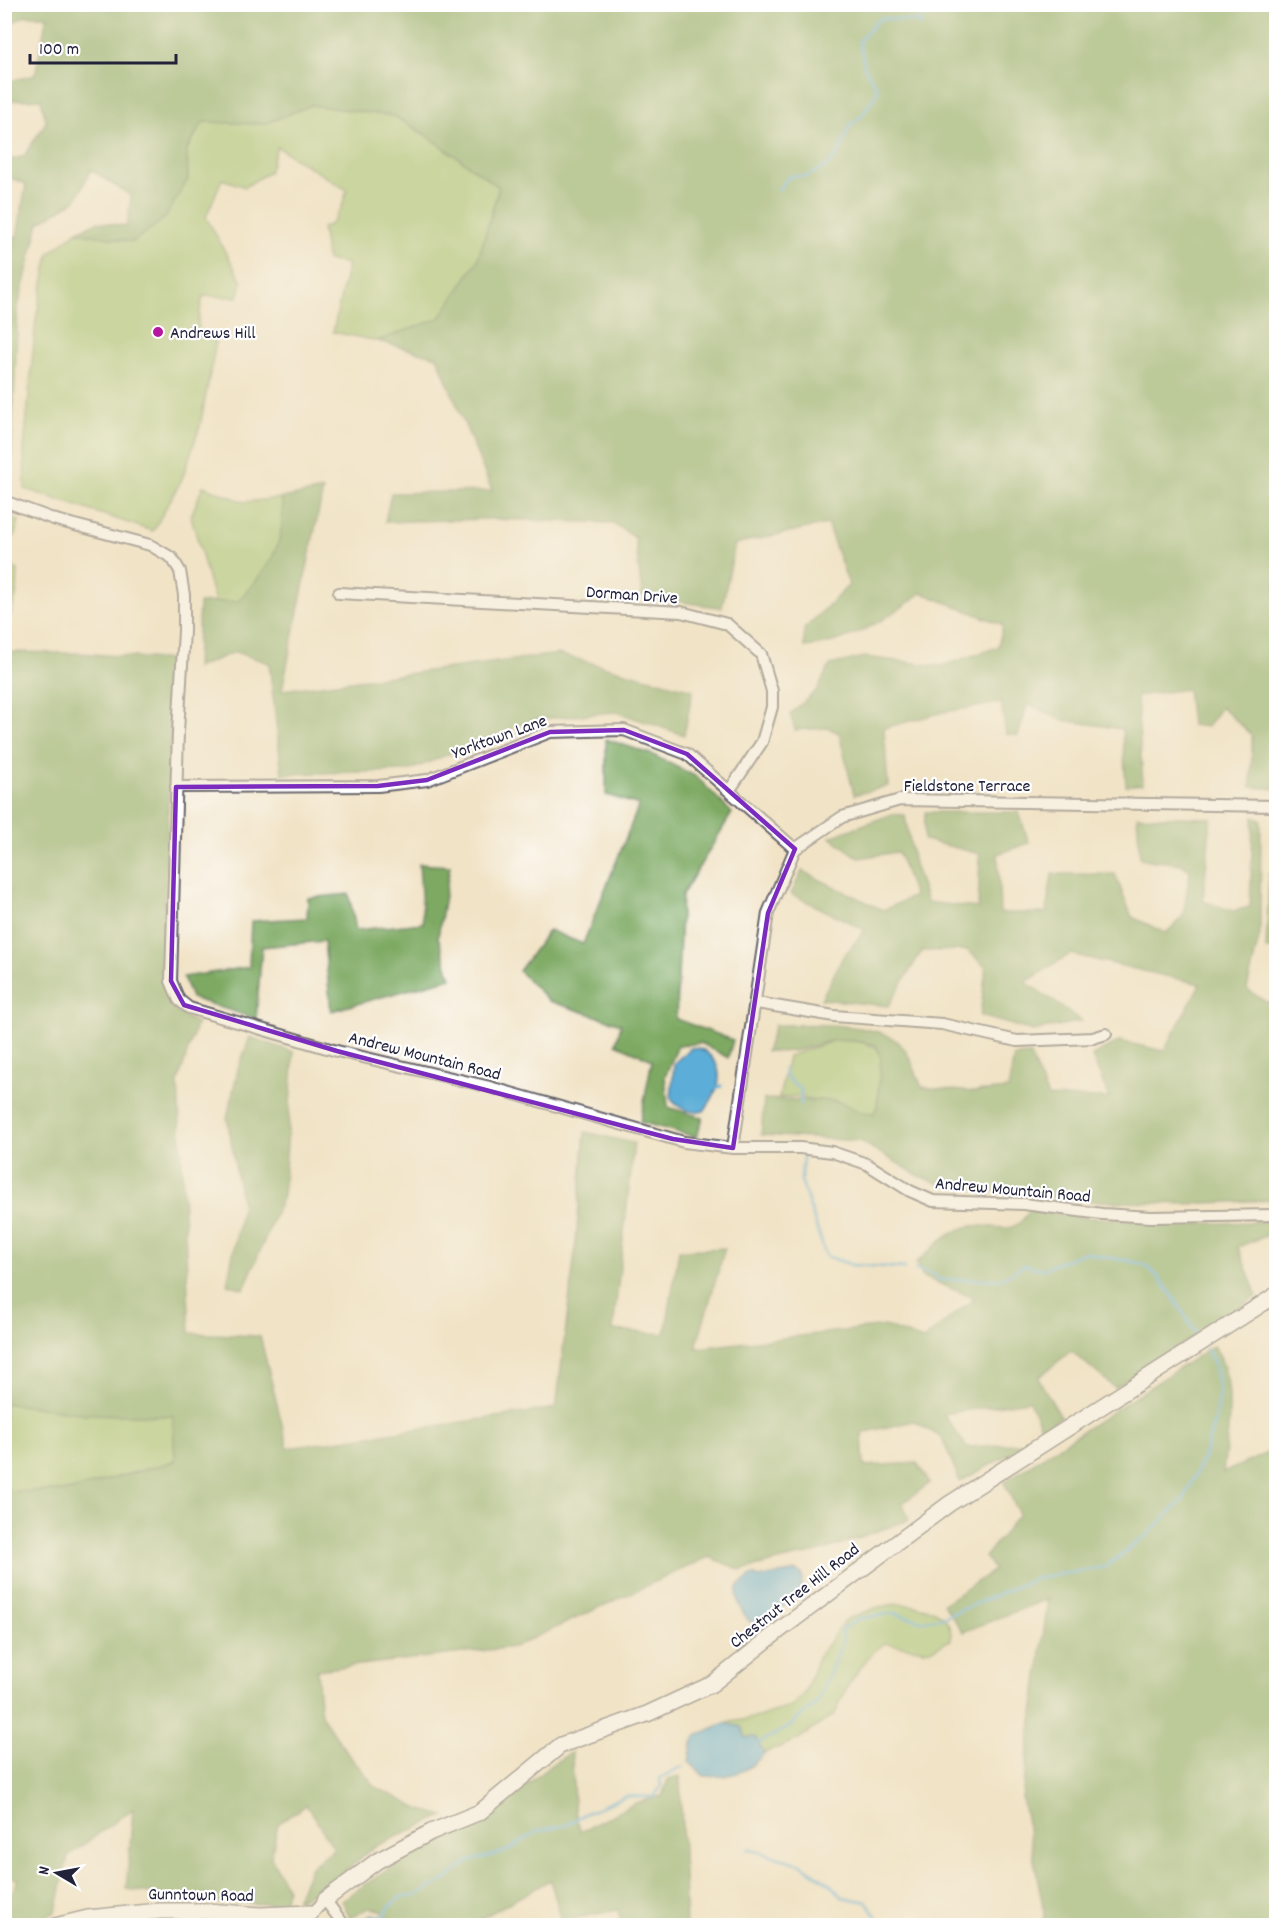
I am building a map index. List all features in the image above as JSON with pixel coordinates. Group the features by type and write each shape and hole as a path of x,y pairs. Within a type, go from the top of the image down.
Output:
{"street":[{"name":"Andrew Mountain Road","path":"4,501 56,520 150,545 165,552 177,565 183,581 184,631 176,787 171,981 175,995 184,1005 203,1013 337,1051 486,1086 673,1139 734,1148 800,1148 832,1152 867,1164 919,1196 943,1202 1024,1204 1102,1214 1151,1217 1276,1215"},
{"name":"Dorman Drive","path":"339,593 681,612 727,624 761,654 772,691 772,706 762,742 729,791"},
{"name":"Yorktown Lane","path":"176,787 378,786 427,780 550,732 624,730 687,754 795,849"},
{"name":"Fieldstone Terrace","path":"795,849 842,817 900,800 1276,806"},
{"path":"734,1148 757,1004 768,913 795,849"},
{"path":"757,1004 834,1016 942,1024 1017,1041 1093,1038 1106,1034"},
{"name":"Chestnut Tree Hill Road","path":"325,1900 377,1861 431,1832 480,1812 561,1745 647,1714 712,1684 790,1622 950,1504 1276,1295"},
{"path":"300,1926 325,1900 345,1926"},
{"name":"Gunntown Road","path":"55,1926 88,1918 172,1910 261,1915 311,1913"}],"highlighted area":[{"path":"624,730 687,754 795,849 768,913 733,1148 673,1139 337,1051 184,1005 171,981 176,787 378,786 427,780 550,732"}],"green space":[{"path":"5,4 1276,5 1276,789 1251,787 1252,735 1221,707 1207,727 1191,725 1187,689 1137,696 1143,784 1126,786 1122,729 1062,720 1028,704 1018,736 1006,734 1001,703 944,712 884,728 888,786 854,795 839,733 828,728 795,730 790,714 817,690 830,665 864,657 941,666 998,647 1003,625 922,593 881,621 851,636 804,647 804,629 849,585 827,524 735,544 722,608 642,596 635,538 613,523 490,519 385,522 391,493 492,491 437,357 377,341 440,318 478,260 499,187 426,135 394,116 311,105 264,124 203,122 187,149 188,179 165,218 133,242 76,232 97,222 127,226 131,196 91,170 76,200 39,223 18,307 10,493 5,491 5,237 17,237 26,184 5,176 5,161 24,156 46,122 41,99 5,101 5,82 35,75 47,16 25,16 5,26"},
{"path":"311,105 394,116 426,135 499,187 478,260 440,319 377,341 333,332 348,264 327,260 322,228 331,224 341,209 347,190 277,147 269,172 245,187 222,179 206,217 242,282 238,297 203,296 198,322 200,334 216,342 200,426 182,479 153,531 25,489 24,449 36,319 49,254 76,232 133,242 188,179 187,149 203,122 264,124"},
{"path":"203,486 244,502 282,498 282,530 274,555 238,601 215,603 191,516"},
{"path":"323,490 282,690 558,654 693,690 684,735 616,712 532,720 408,771 282,774 269,663 235,652 196,668 199,603 238,601 274,555 282,530 282,498"},
{"path":"5,516 19,521 14,537 6,543 5,548"},
{"path":"4,564 18,570 17,593 8,622 5,621"},
{"path":"5,652 79,653 174,660 162,967 164,988 169,1002 178,1012 197,1023 178,1082 190,1333 260,1336 288,1448 556,1408 575,1252 585,1132 634,1143 613,1330 665,1334 679,1250 725,1248 696,1348 885,1326 923,1340 974,1298 923,1277 916,1263 952,1233 975,1226 1008,1228 1023,1220 1029,1210 1082,1217 1188,1224 1276,1221 1276,1232 1238,1247 1257,1296 1115,1388 1071,1351 1038,1378 1061,1417 1042,1429 1029,1401 943,1414 967,1447 1029,1443 960,1482 942,1438 914,1421 862,1433 864,1466 917,1463 930,1483 903,1503 909,1520 822,1551 741,1570 709,1557 514,1647 317,1670 321,1715 348,1754 376,1787 419,1809 444,1816 374,1847 327,1887 296,1900 310,1868 334,1848 306,1805 278,1824 271,1856 287,1889 284,1905 196,1901 126,1889 133,1809 68,1856 56,1912 27,1925 5,1925 4,1908 18,1880 4,1874 5,1491 68,1491 175,1461 173,1416 87,1414 5,1403"},
{"path":"606,739 651,754 697,777 732,813 682,895 676,1019 733,1040 728,1058 701,1043 678,1046 665,1076 668,1107 703,1118 696,1137 640,1122 652,1060 616,1044 621,1024 549,1001 519,971 549,930 583,944 639,805 606,795"},
{"path":"925,812 1019,812 1029,843 998,854 1000,913 1046,913 1052,874 1115,874 1132,917 1166,933 1183,916 1190,871 1181,864 1140,859 1137,816 1211,818 1203,901 1233,911 1250,907 1253,817 1261,820 1260,934 1247,989 1266,1002 1276,1001 1276,1200 1185,1204 1090,1201 946,1186 919,1176 860,1141 761,1135 764,1099 834,1101 867,1113 874,1113 877,1108 881,1058 876,1045 838,1040 793,1051 766,1051 775,1025 841,1026 860,1028 891,1037 908,1054 922,1087 974,1092 1008,1089 1014,1056 1030,1055 1048,1097 1109,1098 1092,1056 1120,1041 1164,1051 1200,984 1070,954 1026,982 1082,1021 1033,1031 980,1016 986,967 967,950 922,951 888,1006 821,999 843,957 865,930 791,894 802,871 883,910 914,896 898,852 859,858 830,837 892,814 905,815 914,864 927,902 978,908 980,854 924,840"},
{"path":"419,864 450,866 438,937 451,978 331,1011 324,941 262,947 256,1019 191,998 183,977 249,967 251,921 307,918 308,898 349,894 356,930 423,923"},
{"path":"1269,873 1276,875 1276,949 1266,949"},
{"path":"250,1037 294,1052 283,1196 244,1289 227,1284 242,1206 227,1118 238,1069"},
{"path":"836,1040 860,1042 879,1048 881,1058 877,1108 874,1113 855,1112 837,1101 822,1102 798,1096 779,1098 788,1056"},
{"path":"1213,1346 1221,1359 1229,1391 1223,1473 1276,1449 1276,1925 1043,1925 1044,1912 1022,1798 1048,1599 963,1632 943,1604 994,1570 985,1557 1019,1514 1004,1482"},
{"path":"5,1403 87,1414 173,1416 175,1461 68,1491 5,1491"},
{"path":"897,1604 926,1608 941,1615 947,1621 951,1640 932,1649 923,1650 885,1643 870,1655 849,1684 835,1714 797,1740 764,1753 755,1737 746,1738 741,1727 724,1723 758,1717 793,1705 805,1692 818,1657 846,1619 878,1607"},
{"path":"572,1752 574,1805 580,1832 635,1803 662,1796 668,1779 680,1776 686,1925 621,1925 618,1910 562,1921 550,1880 470,1925 392,1925 381,1910 368,1908 350,1919 342,1900 411,1854 482,1821 552,1764"},
{"path":"196,1922 243,1925 106,1925"}],"water":[{"path":"691,1048 708,1053 719,1071 718,1085 704,1111 686,1110 671,1099 674,1063"},
{"path":"796,1571 802,1574 802,1585 794,1599 760,1622 750,1622 740,1606 737,1596 738,1586 753,1575 759,1578"},
{"path":"724,1723 741,1727 746,1738 755,1737 764,1753 752,1765 738,1773 704,1776 689,1762 692,1745 697,1735"},
{"path":"373,1914 384,1917 388,1925 361,1925 366,1917"}],"waterway":[{"path":"778,190 790,176 807,176 829,165 840,151 850,125 861,117 878,90 865,68 859,41 880,18 914,21 921,25 924,4"},
{"path":"784,1069 785,1076 801,1090 801,1104"},
{"path":"717,1087 721,1086"},
{"path":"803,1157 801,1180 826,1256 852,1265 905,1268"},
{"path":"915,1269 932,1274 940,1280 1000,1279 1025,1265 1043,1269 1086,1252 1137,1263 1151,1269 1158,1277 1199,1338"},
{"path":"756,1744 786,1729 817,1703 843,1641 842,1629 858,1619 893,1613 922,1621 944,1617 1037,1578 1105,1567 1148,1534 1183,1500 1204,1457 1218,1408 1219,1389 1214,1362 1206,1349"},
{"path":"382,1919 389,1907 402,1896 413,1897 447,1879 468,1862 507,1851 538,1831 567,1825 586,1813 625,1796 654,1797 661,1786 660,1778 683,1766"},
{"path":"748,1849 801,1864 832,1885 842,1897 867,1902 882,1926"}],"place":[{"name":"Andrews Hill","path":"158,332"}]}
